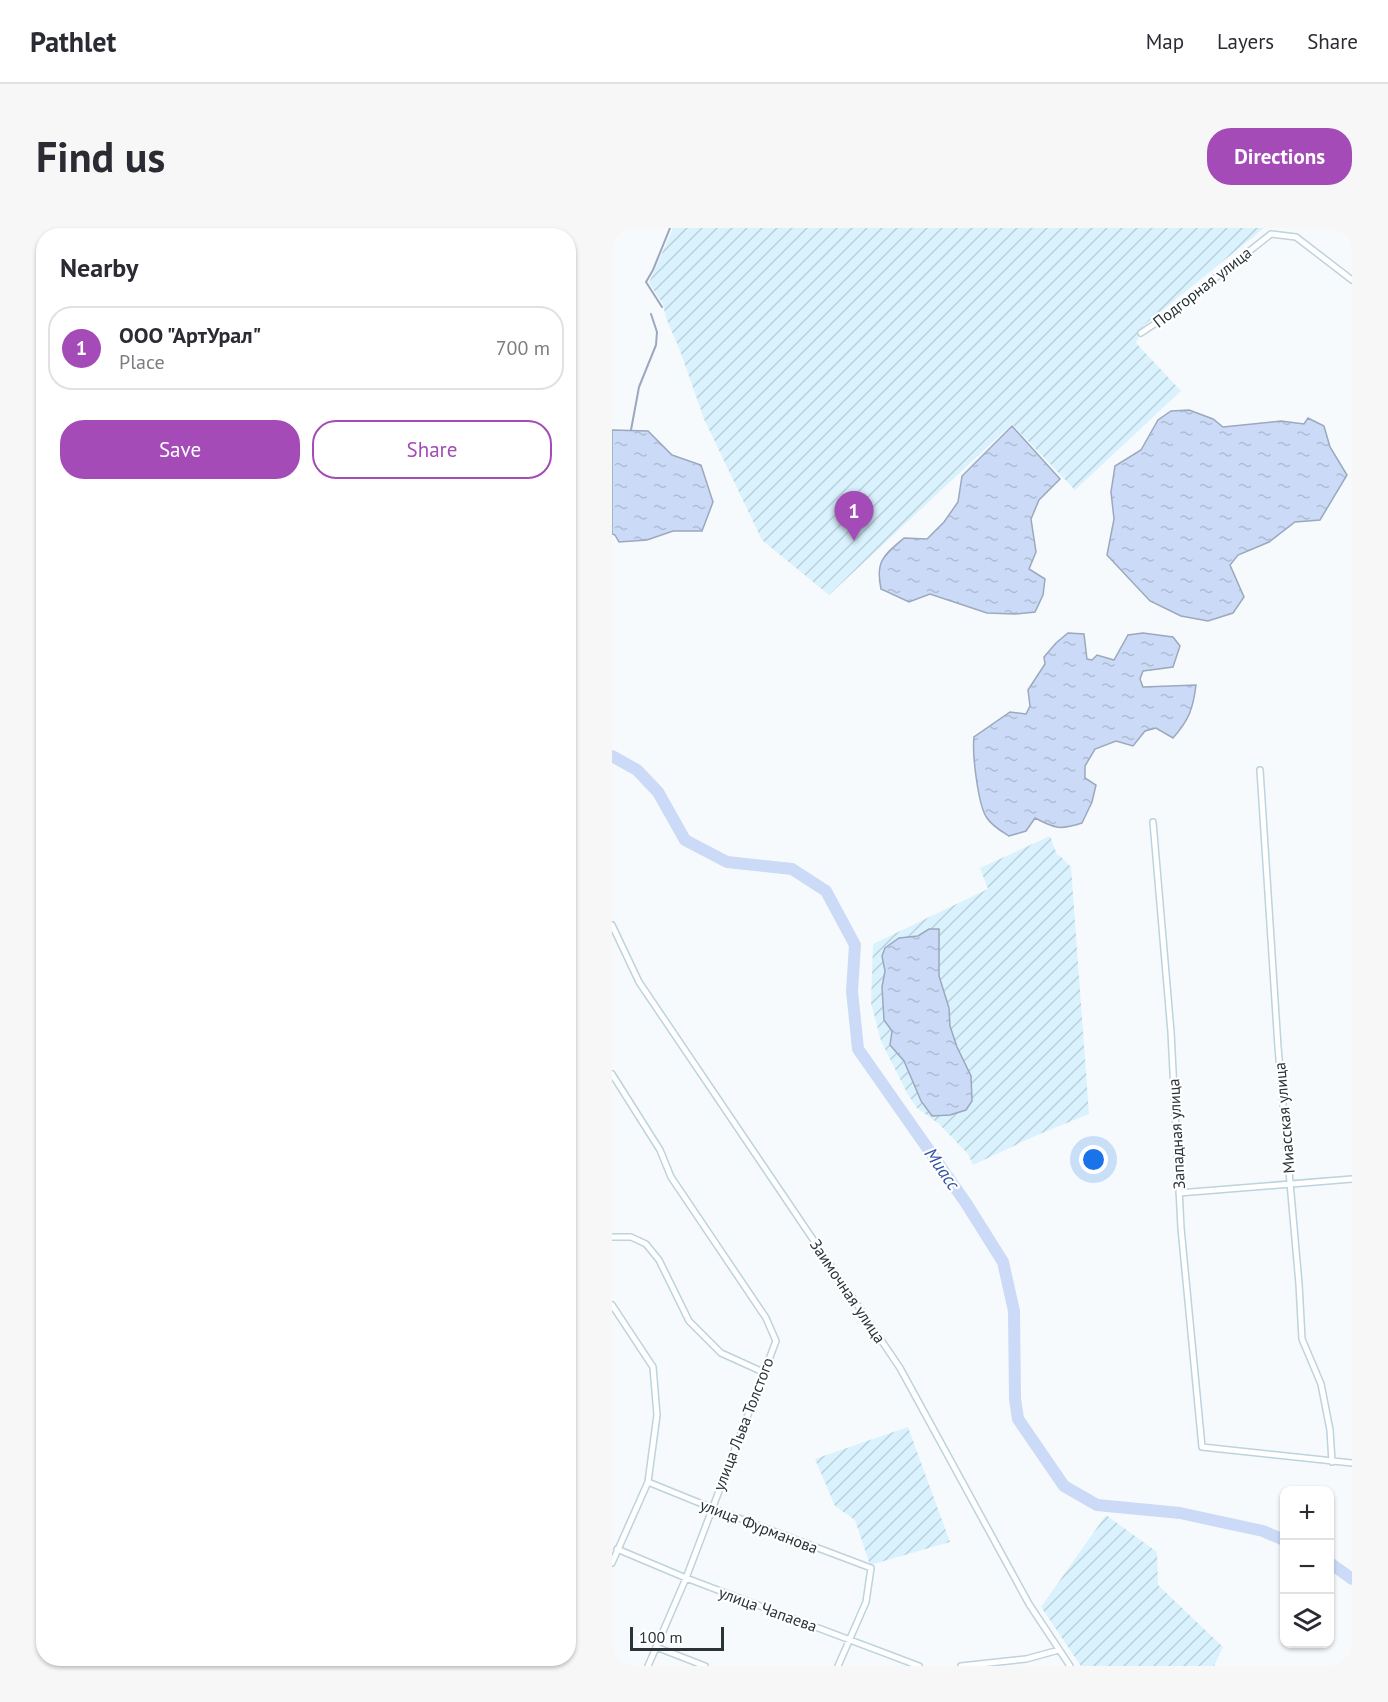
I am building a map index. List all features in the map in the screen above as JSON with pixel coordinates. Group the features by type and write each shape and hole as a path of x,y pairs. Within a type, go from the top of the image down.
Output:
{"street":[{"name":"Подгорная улица","path":"1141,333 1171,313 1271,234 1296,237 1352,280"},
{"name":"Миасская улица","path":"1260,770 1302,1339 1321,1384 1330,1430 1332,1462"},
{"name":"Западная улица","path":"1153,822 1172,1032 1179,1192 1202,1447 1332,1462"},
{"name":"Заимочная улица","path":"612,925 639,982 900,1368 1029,1604 1070,1666"},
{"name":"улица Льва Толстого","path":"612,1074 660,1150 671,1177 766,1318 776,1341 762,1372 686,1578 648,1666"},
{"path":"1179,1192 1352,1179"},
{"path":"612,1237 631,1237 646,1244 659,1260 689,1321 721,1353 762,1372"},
{"path":"612,1305 653,1367 657,1416 648,1482 612,1563"},
{"path":"1332,1462 1352,1463"},
{"name":"улица Фурманова","path":"648,1482 871,1568 866,1602 850,1639"},
{"name":"улица Чапаева","path":"617,1549 686,1578 919,1666"},
{"path":"838,1666 850,1639"},
{"path":"656,1647 705,1666"},
{"path":"961,1666 1026,1659 1059,1650"}],"shaded area":[{"path":"673,228 1264,228 1143,326 1136,343 1181,391 1075,490 1012,424 829,595 762,540 704,419 666,318 663,304 649,283"},
{"path":"1050,836 1057,855 1071,867 1089,1114 973,1165 968,1154 939,1124 917,1108 881,1041 871,1003 873,944 988,889 980,868"},
{"path":"908,1427 950,1542 870,1565 855,1520 835,1506 815,1459"},
{"path":"1106,1515 1157,1552 1158,1585 1223,1647 1214,1666 1081,1666 1041,1607"}],"water":[{"path":"1189,410 1213,419 1223,427 1281,421 1304,424 1308,418 1324,426 1330,447 1347,475 1320,520 1295,522 1269,542 1238,555 1230,565 1244,597 1233,613 1208,621 1181,616 1150,601 1107,555 1114,519 1111,492 1115,466 1141,450 1158,420 1171,411"},
{"path":"1012,426 1060,479 1039,500 1031,519 1036,552 1029,569 1045,579 1043,595 1035,612 987,613 930,594 909,602 881,589 880,565 886,554 904,538 927,539 944,522 958,502 962,476"},
{"path":"612,430 648,431 672,455 701,465 713,502 702,531 673,531 647,540 619,542 612,534"},
{"path":"1068,633 1084,634 1087,659 1092,660 1097,655 1114,660 1128,635 1143,633 1173,637 1180,646 1173,667 1143,671 1140,679 1143,687 1196,685 1192,708 1187,720 1173,738 1156,728 1145,731 1133,746 1116,741 1095,749 1085,766 1085,778 1096,785 1092,802 1082,823 1058,827 1035,818 1026,831 1009,836 991,823 984,812 976,779 974,737 1010,712 1026,714 1030,706 1028,690 1045,664 1044,657"},
{"path":"929,929 939,929 939,976 949,1008 950,1026 971,1076 972,1101 966,1110 950,1115 932,1116 921,1101 904,1061 890,1045 892,1031 884,1020 882,987 885,971 882,956 885,948 899,938 918,936"}],"waterway":[{"path":"662,307 646,282 670,228"},
{"path":"631,430 639,387 656,345 657,332 651,314"},
{"name":"Миасс","path":"612,756 637,770 658,792 685,840 727,862 792,869 826,891 855,945 852,991 858,1049 966,1203 1003,1262 1014,1311 1015,1399 1018,1419 1064,1486 1097,1505 1180,1513 1263,1531 1280,1538"},
{"name":"Миасс","path":"1334,1566 1352,1579"}],"place":[{"name":"ООО \"АртУрал\"","path":"854,541"}]}
